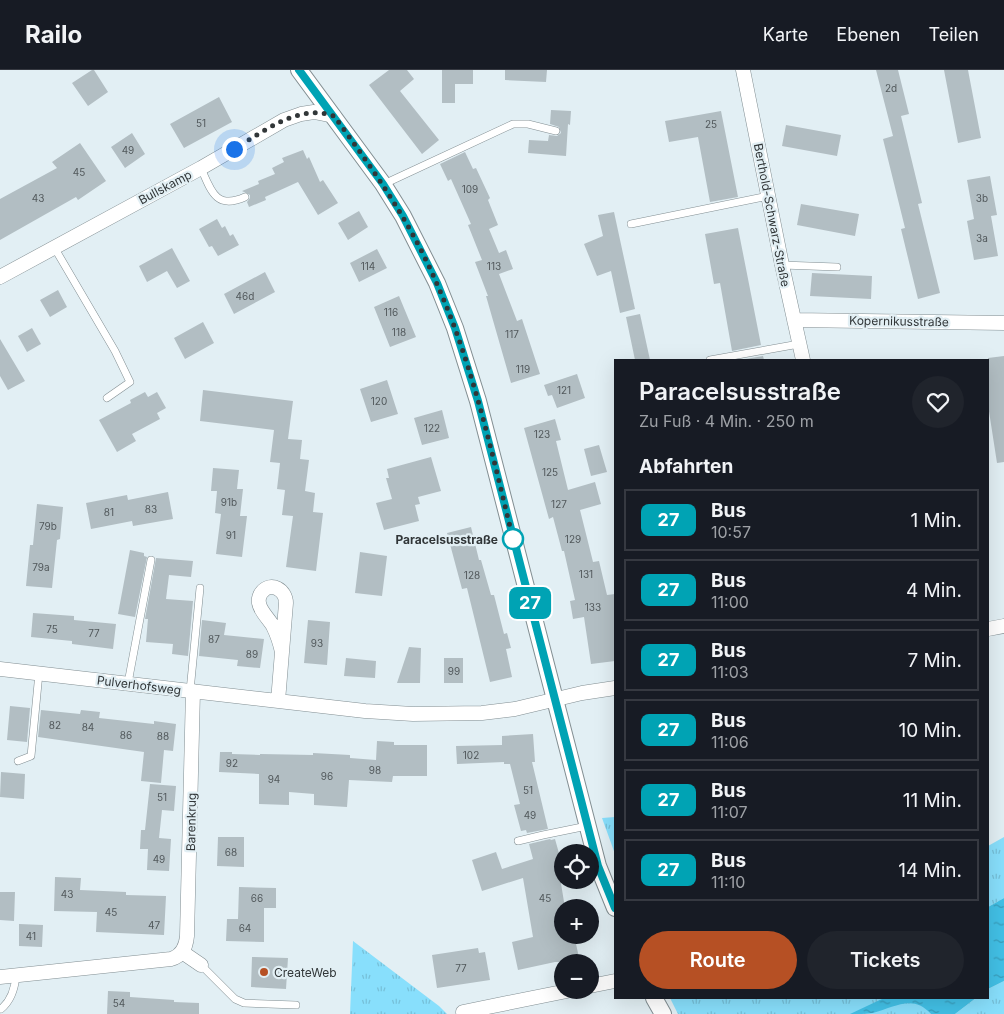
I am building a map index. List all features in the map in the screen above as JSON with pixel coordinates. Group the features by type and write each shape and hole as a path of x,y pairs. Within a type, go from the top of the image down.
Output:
{"street":[{"path":"299,70 383,184 426,259 455,328 478,401 598,866 614,906"},
{"name":"Berthold-Schwarz-Straße","path":"743,70 803,359"},
{"name":"Bullskamp","path":"0,277 201,168 284,120 314,112 334,116"},
{"name":"Kopernikusstraße","path":"794,320 1004,323"},
{"path":"989,629 1004,626"},
{"path":"278,700 282,652"},
{"name":"Pulverhofsweg","path":"0,669 365,710 450,714 482,713 515,709 554,700"},
{"path":"554,700 614,688"},
{"name":"Barenkrug","path":"182,952 187,942 188,928 192,691"},
{"path":"0,977 171,959 182,952 201,965"},
{"path":"599,984 614,981"},
{"path":"463,1012 554,994"},
{"path":"655,999 663,1014"}],"lane":[{"path":"383,184 513,124 528,124 556,131"},
{"path":"201,168 210,189 219,200 235,202 245,197"},
{"path":"631,224 768,196"},
{"path":"54,247 115,351 130,382 107,398"},
{"path":"782,264 837,267"},
{"path":"716,359 799,344"},
{"path":"128,683 151,560"},
{"path":"192,691 200,588"},
{"path":"18,761 31,756 39,673"},
{"path":"518,842 543,834 587,826"},
{"path":"201,965 235,999 244,1003 296,1005"},
{"path":"2,1009 11,998 16,975"}],"green space":[{"path":"614,817 614,851 602,818"},
{"path":"1004,837 1004,898 989,906 989,845"},
{"path":"353,941 439,1006 447,1014 350,1014"},
{"path":"1004,981 1004,1014 955,1014 975,999 989,999 989,988"},
{"path":"670,999 907,999 924,1006 931,1014 678,1014"}],"water":[{"path":"1004,898 1004,981 989,988 989,906"},
{"path":"882,999 975,999 955,1014 931,1014 924,1008 911,1003 896,1005 873,1013 850,1014"}],"building":[{"path":"94,70 108,92 88,106 72,83"},
{"path":"389,70 407,70 414,79 400,91 439,140 422,154 369,85"},
{"path":"442,70 473,70 473,84 455,84 455,103 442,103"},
{"path":"505,70 547,70 546,82 505,80"},
{"path":"876,70 898,70 909,114 901,116 922,203 918,204 940,293 918,299 901,229 905,228 883,139 893,136"},
{"path":"944,70 968,70 981,138 958,143"},
{"path":"219,97 232,122 184,148 170,124"},
{"path":"551,110 571,111 570,125 568,124 566,156 528,153 529,140 548,141 549,135 557,136 561,133 559,127 550,124"},
{"path":"721,111 738,197 710,202 698,137 669,142 665,121"},
{"path":"786,125 841,135 837,156 782,146"},
{"path":"132,133 145,154 125,168 111,147"},
{"path":"80,143 106,181 78,200 76,197 0,240 0,199 57,168 52,162"},
{"path":"303,150 307,159 309,157 320,182 323,180 338,203 318,215 298,182 265,197 266,200 249,207 247,202 250,195 242,191 259,184 258,181 275,174 272,168 284,162 282,158"},
{"path":"465,152 473,169 476,168 490,198 488,200 498,225 489,229 499,253 506,250 513,269 499,274 517,321 522,319 540,374 511,383 486,296 488,296 475,262 482,260 468,225 471,224 451,179 448,181 440,164"},
{"path":"990,176 997,215 991,216 998,256 974,260 967,221 974,219 967,180"},
{"path":"801,204 859,214 855,236 797,225"},
{"path":"359,211 368,227 348,240 338,223"},
{"path":"614,212 635,309 620,313 611,271 597,276 584,244 603,236 598,215"},
{"path":"217,219 222,228 225,226 230,236 233,234 239,245 218,256 212,246 209,247 199,229"},
{"path":"738,228 761,345 732,351 720,283 714,284 705,234"},
{"path":"172,248 190,281 177,288 167,271 147,282 139,266"},
{"path":"377,249 387,268 359,282 350,263"},
{"path":"265,272 275,292 234,314 224,294"},
{"path":"812,273 872,276 871,299 810,296"},
{"path":"58,290 67,307 50,317 40,300"},
{"path":"399,296 416,337 390,347 374,307"},
{"path":"640,314 650,359 635,359 626,317"},
{"path":"203,322 214,343 185,359 174,338"},
{"path":"32,328 41,344 27,352 18,336"},
{"path":"0,339 25,381 8,390 0,376"},
{"path":"763,356 764,359 746,359"},
{"path":"1004,356 1004,462 997,463 989,411 988,358"},
{"path":"577,374 585,398 557,408 552,395 548,396 544,385"},
{"path":"387,380 398,414 371,422 360,389"},
{"path":"203,390 293,401 288,439 302,440 300,459 309,460 305,491 315,493 313,512 323,513 316,571 286,567 293,516 282,515 285,490 277,489 280,463 270,462 274,430 200,421"},
{"path":"145,392 148,397 157,392 166,408 157,413 160,419 132,434 136,441 117,452 99,420 131,403 130,400"},
{"path":"442,410 449,438 422,445 414,418"},
{"path":"555,419 561,440 556,441 568,490 595,482 601,504 580,510 593,562 599,561 607,595 614,594 614,661 591,664 584,617 573,619 570,601 575,600 564,551 562,551 553,517 549,519 524,428"},
{"path":"599,445 607,472 591,476 584,449"},
{"path":"431,457 441,491 418,497 420,504 415,505 419,521 384,530 376,503 392,499 386,478 389,478 387,469"},
{"path":"213,468 239,470 237,489 243,489 240,516 247,516 242,557 216,554 221,514 215,513 217,491 211,491"},
{"path":"168,492 173,519 133,526 132,521 91,529 86,503 127,495 128,500"},
{"path":"37,504 63,507 60,539 57,540 52,588 26,586"},
{"path":"471,527 479,560 481,560 491,595 494,595 504,634 507,633 511,648 506,649 512,677 490,682 467,588 462,589 447,533"},
{"path":"130,550 144,553 144,556 147,557 135,617 118,614"},
{"path":"360,552 387,556 382,596 355,593"},
{"path":"156,558 193,561 191,577 169,575 166,599 193,601 188,656 172,654 173,644 146,642 148,619 145,619"},
{"path":"33,613 74,616 74,620 116,624 113,649 72,644 72,641 31,637"},
{"path":"202,620 226,623 224,635 264,639 260,668 237,666 238,660 199,656"},
{"path":"308,620 330,622 327,665 304,663"},
{"path":"409,647 421,648 420,683 397,683"},
{"path":"346,658 376,661 375,678 344,676"},
{"path":"444,658 463,658 463,683 444,683"},
{"path":"10,706 30,708 27,742 7,740"},
{"path":"41,710 80,714 81,710 100,712 99,718 154,724 154,721 176,724 173,751 164,750 161,783 141,781 144,752 38,737"},
{"path":"533,734 535,762 532,762 548,829 527,833 526,830 521,831 514,805 520,804 510,764 504,764 504,762 457,764 456,746 502,745 502,736"},
{"path":"377,741 394,742 394,745 427,745 427,776 393,776 392,782 349,780 347,807 314,805 314,794 289,792 289,805 259,804 259,774 219,772 220,752 260,755 313,755 313,753 350,755 350,758 376,760"},
{"path":"1,772 25,774 24,799 0,797"},
{"path":"150,784 176,786 174,811 162,810 159,838 171,839 169,871 147,870 148,849 140,849 141,830 145,830"},
{"path":"218,837 244,837 244,867 217,866"},
{"path":"555,839 554,889 562,889 564,899 554,899 554,944 576,944 578,954 554,954 554,962 518,970 512,942 533,937 523,878 482,891 472,860 496,852 502,869 533,859 529,844"},
{"path":"55,877 81,878 80,890 126,892 126,895 166,896 164,935 96,932 97,912 54,911"},
{"path":"239,887 276,888 276,908 264,908 264,942 226,941 227,919 238,919"},
{"path":"0,892 15,892 14,921 0,920"},
{"path":"19,924 43,925 42,947 19,946"},
{"path":"478,948 479,953 485,952 490,980 437,988 432,955"},
{"path":"252,957 288,958 286,989 251,987"},
{"path":"108,991 130,992 130,997 199,1003 199,1014 107,1014"}],"bus line":[{"name":"27","path":"299,70 383,184 403,216 437,283 455,328 478,401 598,866 614,906"}],"place":[{"name":"Paracelsusstraße","path":"513,539"},
{"name":"CreateWeb","path":"264,972"}],"route":[{"path":"234,149 284,120 301,114 314,112 334,116 383,184 422,251 455,328 478,401 513,539"}]}
